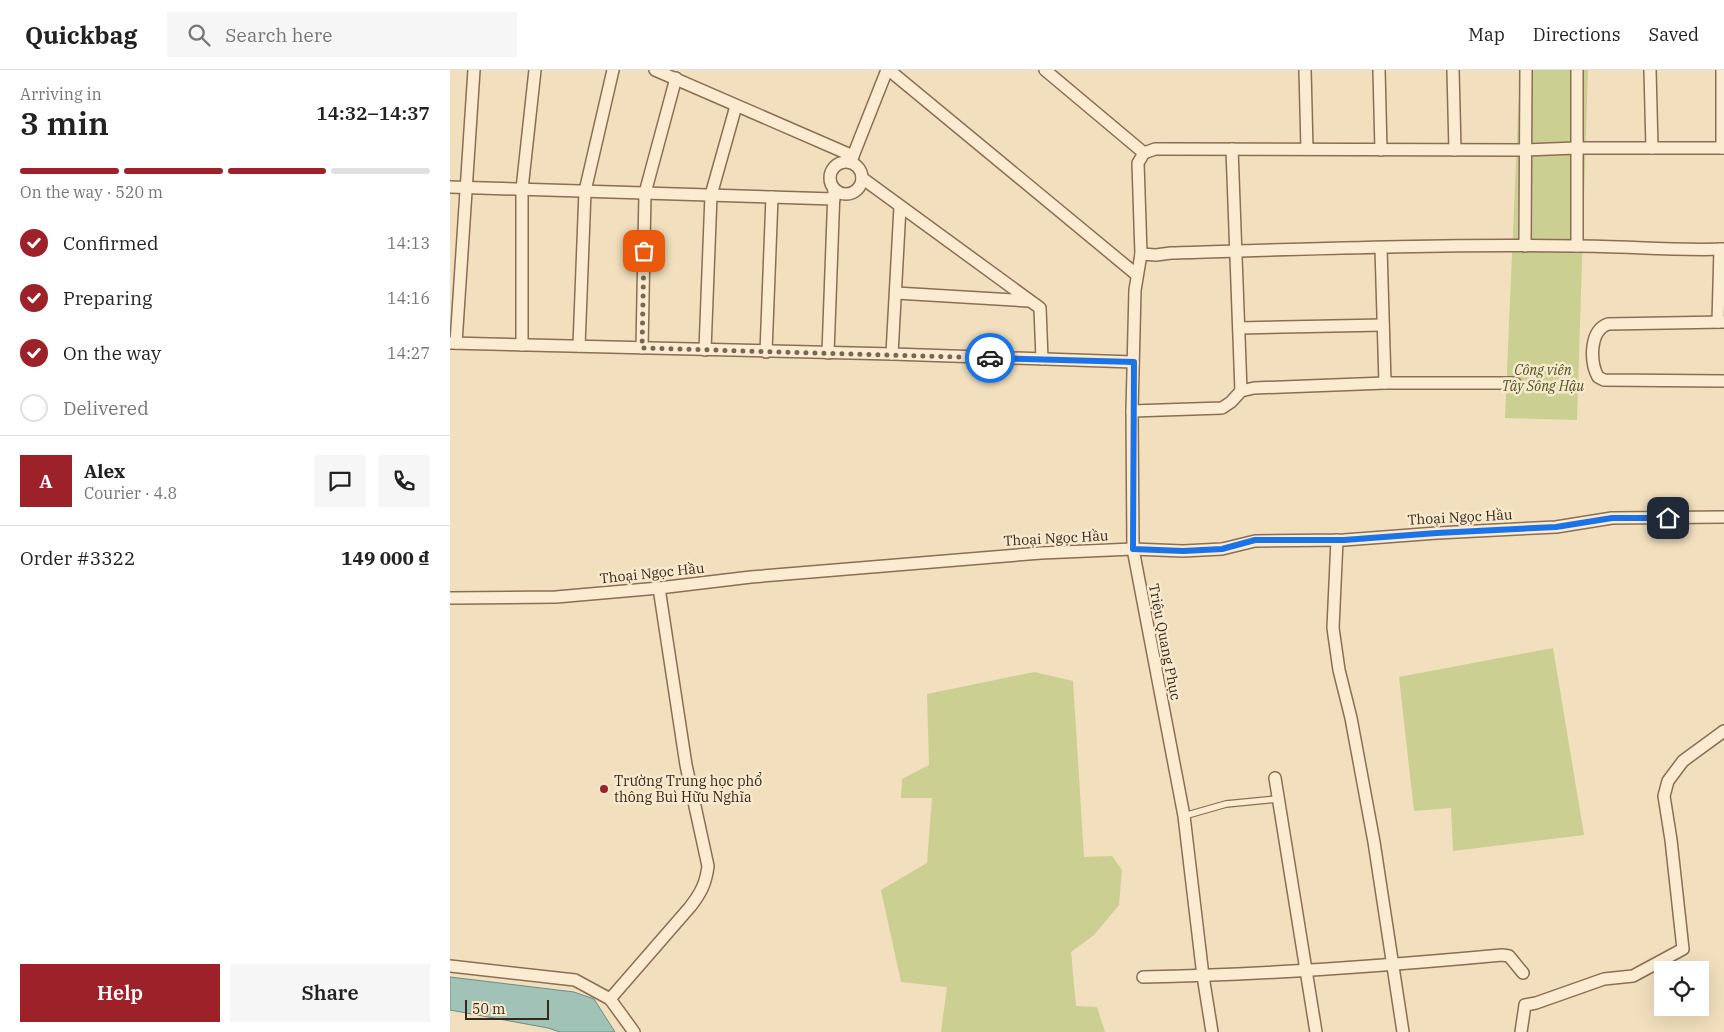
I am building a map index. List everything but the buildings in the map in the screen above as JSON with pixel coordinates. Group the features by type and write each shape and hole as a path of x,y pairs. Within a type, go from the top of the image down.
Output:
{"street":[{"path":"474,70 453,343 1134,362"},
{"path":"522,345 522,189 535,70"},
{"path":"579,346 585,191 613,70"},
{"path":"655,70 851,160 858,168 862,178 1040,308 1042,360"},
{"path":"828,353 834,194 830,180 832,170 840,164 851,160 888,70 1137,275"},
{"path":"1045,70 1144,153 1164,149 1525,150 1723,148 1722,70"},
{"path":"1305,70 1307,149"},
{"path":"1379,70 1381,150"},
{"path":"1452,70 1455,150"},
{"path":"1525,246 1526,70"},
{"path":"1577,70 1577,246"},
{"path":"1650,70 1652,148"},
{"path":"642,348 645,193 676,78"},
{"path":"706,350 711,195 736,106"},
{"path":"1232,149 1241,391"},
{"name":"Triệu Quang Phục","path":"1144,153 1138,163 1141,254 1135,290 1132,411 1133,549 1184,816 1203,976 1212,1032"},
{"path":"450,187 772,197 854,192 861,184 862,178"},
{"path":"766,352 772,197"},
{"path":"892,354 900,207"},
{"path":"1141,254 1525,246 1722,249 1721,322 1608,324 1602,326 1594,338 1593,364 1598,377 1604,380 1724,381"},
{"path":"1381,248 1385,383"},
{"path":"896,292 1029,301"},
{"path":"1238,328 1383,325"},
{"path":"1132,411 1222,408 1231,402 1241,391 1254,388 1385,383 1515,382"},
{"name":"Thoại Ngọc Hầu","path":"450,598 556,597 751,577 1041,553 1133,549 1183,551 1222,549 1255,540 1337,540 1556,527 1612,518 1724,517"},
{"path":"1337,540 1333,628 1339,670 1351,718 1374,842 1403,1032"},
{"path":"610,999 690,907 701,893 707,880 708,866 686,765 658,588"},
{"path":"1521,1032 1525,1005 1604,979 1633,976 1683,949 1671,840 1664,796 1668,781 1683,761 1724,731"},
{"path":"1275,778 1316,1032"},
{"path":"1143,977 1203,976 1393,966 1502,954 1508,956 1523,973"},
{"path":"450,966 575,980 610,999 634,1032"}],"lane":[{"path":"1184,816 1226,804 1278,799"}],"green space":[{"name":"Công viên Tây Sông Hậu","path":"1520,70 1588,70 1577,420 1505,418"},
{"path":"1553,648 1584,835 1453,851 1451,808 1414,811 1399,677"},
{"path":"1034,672 1073,681 1084,857 1112,856 1122,870 1119,905 1094,935 1071,952 1076,1006 1097,1007 1105,1032 941,1032 947,987 901,982 881,890 927,863 932,798 901,798 902,779 929,765 927,694"}],"water":[{"path":"450,977 574,992 594,999 615,1032 560,1032 548,1028 450,1010"}],"way so far":[{"path":"644,251 642,348 990,358"}],"place":[{"name":"Trường Trung học phổ thông Buì Hữu Nghĩa","path":"604,789"}],"route":[{"path":"990,358 1134,362 1132,411 1133,549 1183,551 1222,549 1255,540 1344,540 1556,527 1612,518 1668,518"}]}
